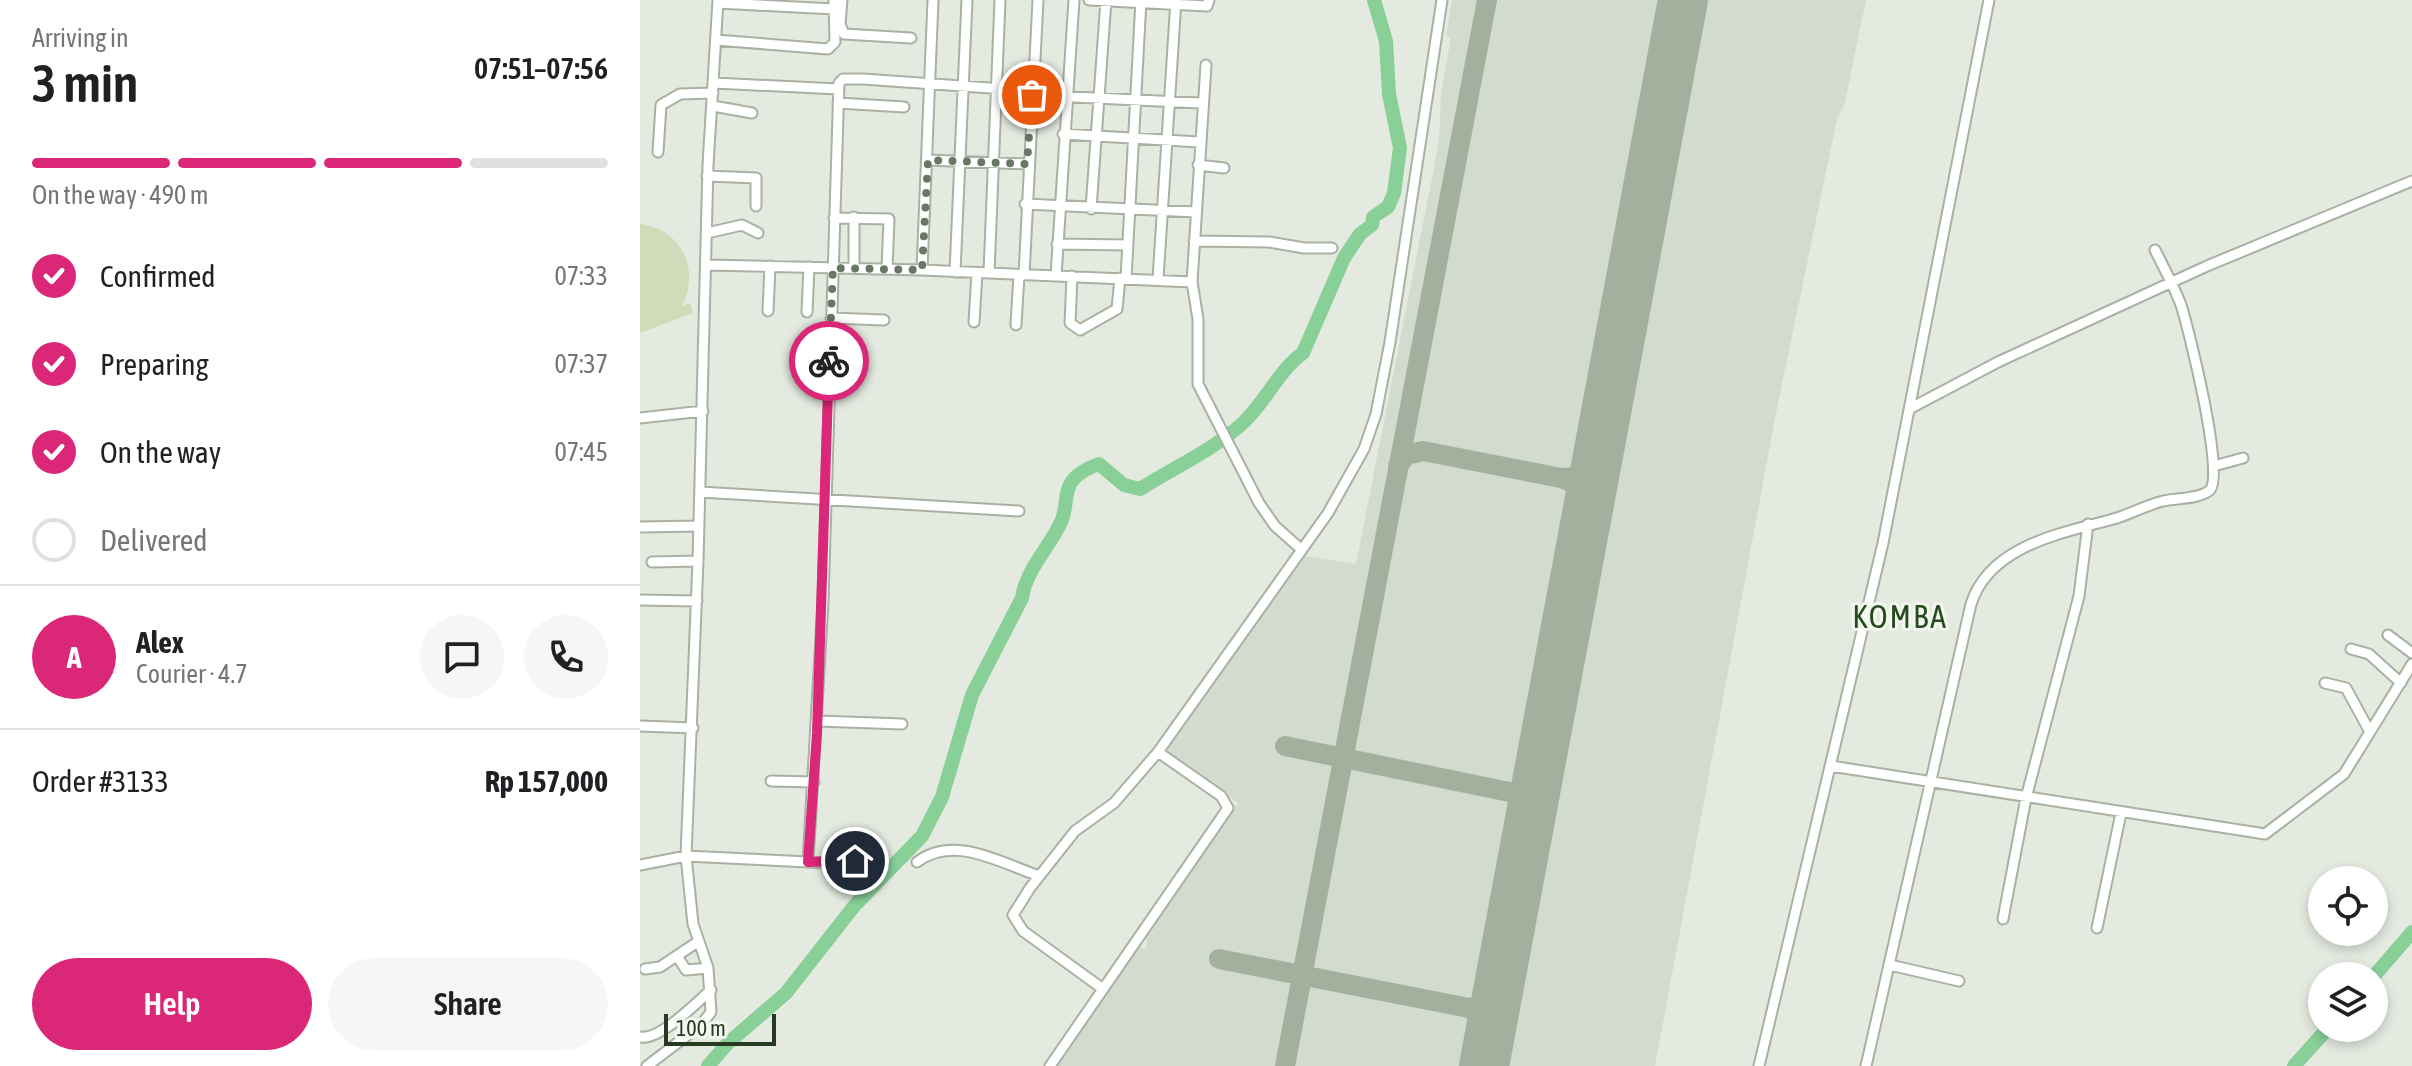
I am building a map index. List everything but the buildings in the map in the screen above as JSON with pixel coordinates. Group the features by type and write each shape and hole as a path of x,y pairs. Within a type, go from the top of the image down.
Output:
{"street":[{"path":"842,0 840,24 844,34 911,38"},
{"path":"922,270 933,0"},
{"path":"955,272 967,0"},
{"path":"989,273 1000,0"},
{"path":"1016,325 1022,275 1038,0"},
{"path":"1056,276 1074,0"},
{"path":"1089,0 1207,6 1209,0"},
{"path":"1103,989 1023,931 1013,919 1039,876 1075,831 1114,803 1158,752 1302,550 1364,449 1376,414 1412,213 1442,0"},
{"path":"1759,1066 1831,766 1911,408 1989,0"},
{"path":"643,1065 709,1018 711,990 708,968 693,924 686,856 703,411 707,176 718,1 834,4 835,42 828,49 716,40"},
{"path":"1091,209 1106,1"},
{"path":"1072,276 1070,323 1080,330 1117,309 1128,245 1141,1"},
{"path":"1158,279 1167,102 1176,3"},
{"path":"1206,65 1200,103 1192,282 1198,319 1198,384 1259,503 1275,526 1302,550"},
{"path":"808,862 818,721 838,103 843,79 1200,103"},
{"path":"658,152 661,105 680,94 714,88 839,89"},
{"path":"838,103 904,107"},
{"path":"713,106 752,113"},
{"path":"1063,134 1199,142"},
{"path":"928,160 1027,164"},
{"path":"1198,165 1224,168"},
{"path":"707,176 756,178 756,206"},
{"path":"1911,408 1998,362 2412,181"},
{"path":"1025,204 1196,212"},
{"path":"854,217 854,268"},
{"path":"834,218 889,219 887,269"},
{"path":"707,233 742,225 758,233"},
{"path":"1194,241 1269,242 1332,248"},
{"path":"1057,244 1128,245"},
{"path":"1866,1066 1971,604 1980,581 2003,560 2048,537 2159,502 2207,492 2214,481 2214,466 2184,316 2155,250"},
{"path":"706,265 922,270 1192,282"},
{"path":"768,311 770,266"},
{"path":"807,312 809,267"},
{"path":"974,322 977,273"},
{"path":"831,318 884,320"},
{"path":"640,418 703,411"},
{"path":"2214,466 2243,458"},
{"path":"700,492 1019,511"},
{"path":"2003,919 2026,798 2079,596 2088,524"},
{"path":"640,527 698,526"},
{"path":"652,562 698,561"},
{"path":"640,600 697,601"},
{"path":"2388,635 2412,653"},
{"path":"2351,649 2369,654 2401,683"},
{"path":"1831,766 2265,834 2344,774 2412,664"},
{"path":"2325,683 2346,688 2370,732"},
{"path":"818,721 902,724"},
{"path":"640,726 693,728"},
{"path":"1050,1066 1228,808 1221,796 1158,752"},
{"path":"771,781 814,782"},
{"path":"2097,928 2121,813"},
{"path":"917,862 936,851 962,850 1039,876"},
{"path":"640,865 686,856 808,862 879,859"},
{"path":"645,969 660,967 699,941"},
{"path":"677,956 686,970 708,968"},
{"path":"1890,965 1959,981"},
{"path":"640,1037 650,1038 664,1031 675,1018 711,990"}],"shaded area":[{"path":"1452,0 1866,0 1845,102 1837,119 1775,418 1655,1066 1058,1066 1137,947 1147,949 1146,934 1238,803 1167,751 1305,556 1356,564 1439,142 1441,94 1451,38 1446,36"}],"green space":[{"path":"640,224 667,234 684,253 689,278 682,306 690,303 693,313 640,333"}],"waterway":[{"path":"708,1066 727,1044 786,993 855,905 922,836 942,797 972,695 1022,598 1033,569 1062,519 1067,492 1074,479 1099,464 1124,485 1140,489 1233,432 1303,353 1344,258 1360,234 1372,225 1373,217 1388,207 1394,193 1400,148 1389,94 1386,41 1374,0"},
{"path":"2386,962 2412,932"},
{"path":"2294,1066 2315,1042"}],"taxiway":[{"path":"1285,1066 1487,0"},
{"path":"1583,536 1585,508 1582,493 1578,487 1561,478 1583,477 1594,465 1599,449"},
{"path":"1398,466 1406,455 1423,451 1561,478"},
{"path":"1285,746 1534,797"},
{"path":"1219,959 1469,1008 1484,1006 1499,989"},
{"path":"1469,1008 1485,1021 1488,1042"}],"runway":[{"path":"1484,1066 1683,0"}],"way so far":[{"path":"829,361 833,268 922,270 928,160 1027,164 1032,95"}],"district":[{"name":"KOMBA","path":"1900,617"}],"route":[{"path":"829,361 823,601 808,862 855,861"}]}
